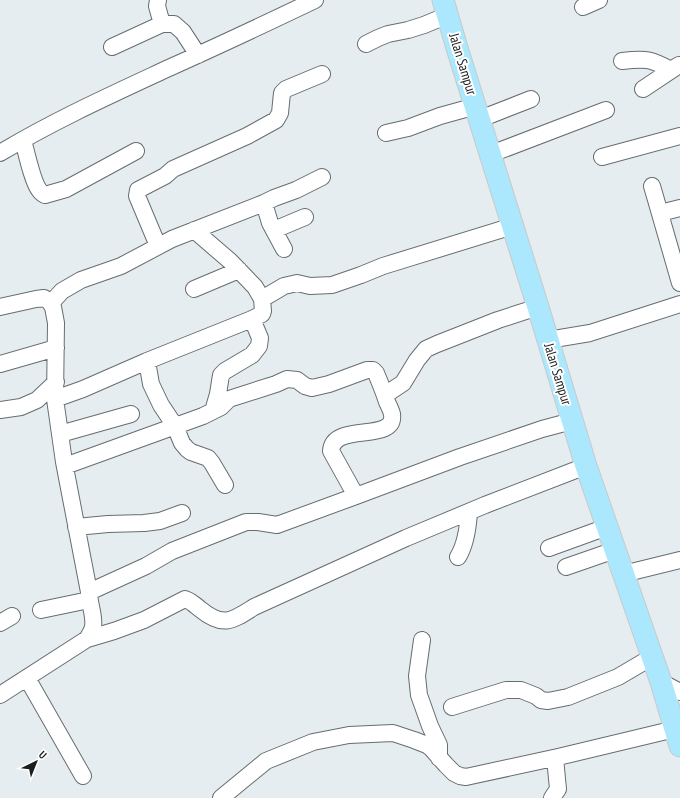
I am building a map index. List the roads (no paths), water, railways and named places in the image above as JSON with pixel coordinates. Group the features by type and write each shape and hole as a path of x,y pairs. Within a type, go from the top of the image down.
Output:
{"main road":[{"name":"Jalan Sampur","path":"445,7 586,466 652,657 674,688 677,737"}],"street":[{"path":"158,0 157,6 162,24"},
{"path":"0,154 36,132 104,98 315,0"},
{"path":"582,7 599,0"},
{"path":"366,44 388,34 424,25 445,7"},
{"path":"112,47 162,24 174,24 183,32 198,55"},
{"path":"622,61 645,59 676,68"},
{"path":"643,89 676,68"},
{"path":"158,246 137,196 138,190 166,176 174,168 247,136 276,120 280,113 282,93 286,89 322,74"},
{"path":"386,133 408,128 440,116 478,113 531,99"},
{"path":"491,154 606,110"},
{"path":"602,157 680,136"},
{"path":"23,140 37,188 45,195 66,189 136,151"},
{"path":"51,303 62,291 81,280 121,266 172,239 296,190 322,177"},
{"path":"652,186 680,283"},
{"path":"264,203 270,223 284,248"},
{"path":"660,213 680,208"},
{"path":"274,230 305,217"},
{"path":"262,299 284,286 297,283 310,286 332,285 383,266 513,226"},
{"path":"55,399 83,389 262,314 262,299 255,287 230,261 194,230"},
{"path":"194,290 239,270"},
{"path":"0,306 44,298 51,303 53,307 56,319 55,399 65,466 93,618 93,628 87,639"},
{"path":"548,340 590,333 680,304"},
{"path":"385,395 403,383 417,360 426,349 498,320 538,307"},
{"path":"213,411 221,375 252,355 259,346 260,338 252,319"},
{"path":"0,364 56,348"},
{"path":"147,361 151,384 161,405 175,426 182,443 191,452 208,458 225,485"},
{"path":"65,466 203,416 221,407 229,399 287,379 297,380 305,386 312,388 329,384 368,370 373,370 376,373 392,413 391,421 382,430 344,436 334,441 331,446 331,451 356,496"},
{"path":"0,410 21,407 37,400 56,382"},
{"path":"60,434 131,414"},
{"path":"41,610 89,596 172,551 246,522 277,525 460,457 542,429 572,421"},
{"path":"0,695 87,639 144,620 185,600 190,600 204,613 214,619 223,621 237,618 254,607 406,538 586,466"},
{"path":"458,558 467,533 469,512"},
{"path":"76,527 160,521 182,513"},
{"path":"549,548 607,527"},
{"path":"566,567 615,550"},
{"path":"623,574 680,560"},
{"path":"422,640 417,676 419,695 439,746 439,758"},
{"path":"452,707 506,690 521,690 536,696 541,700 548,701 568,697 618,677 652,657"},
{"path":"27,678 83,776"},
{"path":"221,798 266,761 313,742 349,734 393,733 414,740 431,748 454,773 466,777 555,758 677,737"},
{"path":"552,798 558,789 555,758"}]}
